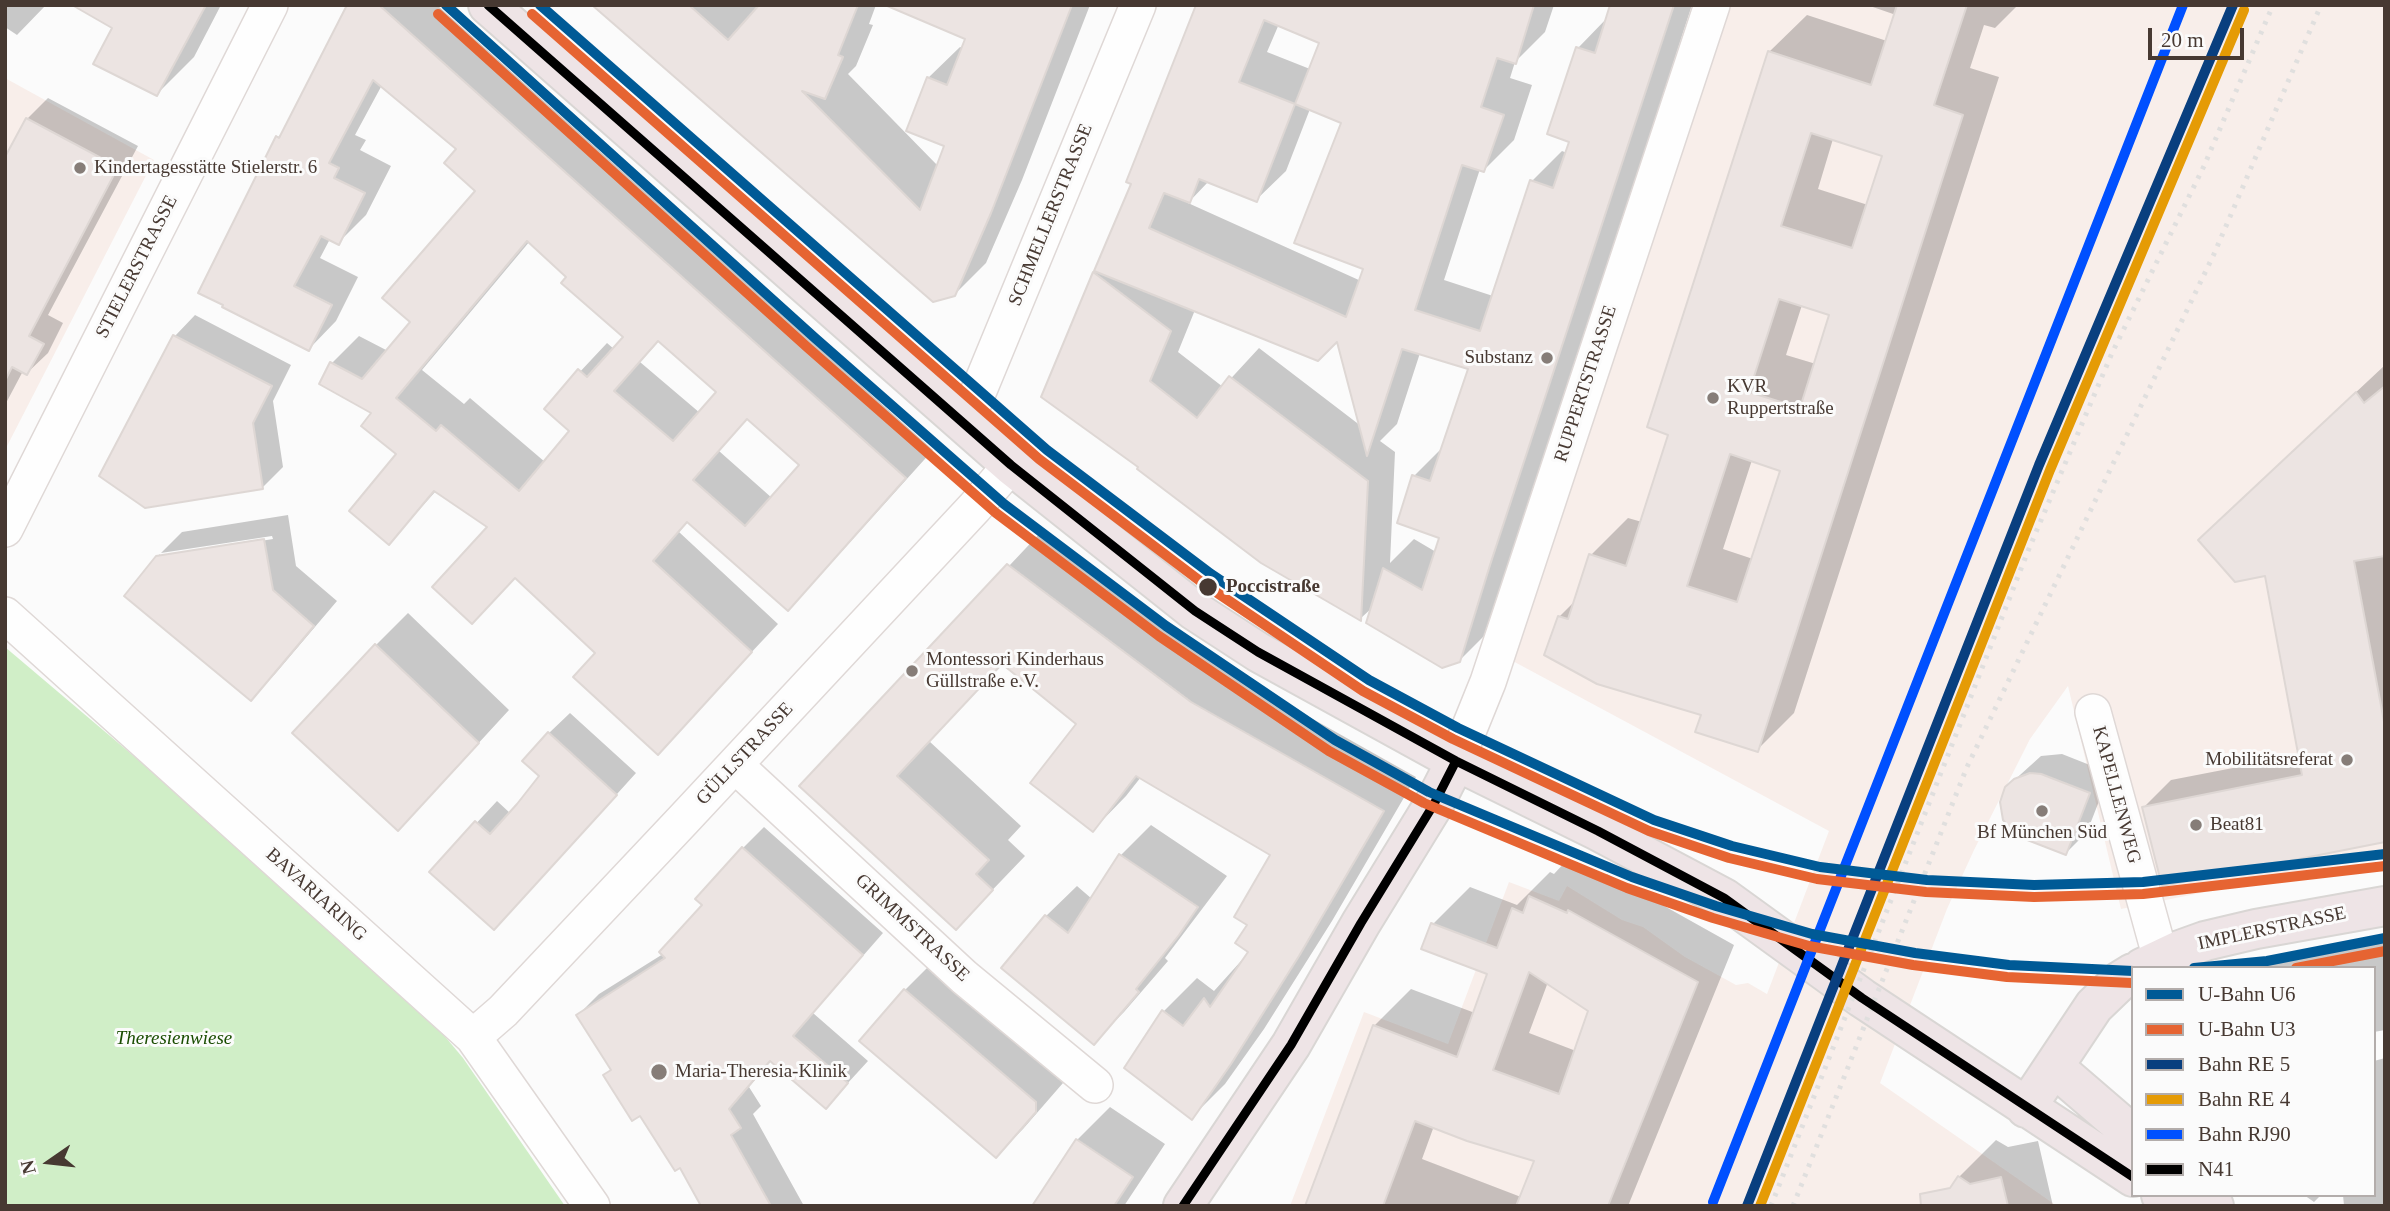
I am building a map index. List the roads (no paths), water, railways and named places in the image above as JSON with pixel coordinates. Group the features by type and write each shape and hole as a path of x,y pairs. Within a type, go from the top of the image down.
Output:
{"main road":[{"path":"488,5 1011,465 1195,611 1258,652 1456,761 1598,831 1724,898 1818,968 2131,1176"},
{"path":"1183,1206 1291,1045 1434,804 1456,761"},
{"name":"IMPLERSTRASSE","path":"2149,966 2206,941 2256,929 2385,906"},
{"name":"IMPLERSTRASSE","path":"2026,1108 2094,1006 2120,981 2131,975"},
{"name":"IMPLERSTRASSE","path":"2058,1061 2105,1026 2131,997"},
{"path":"2058,1061 2131,1133"}],"street":[{"name":"STIELERSTRASSE","path":"5,529 270,5"},
{"name":"SCHMELLERSTRASSE","path":"965,424 1138,5"},
{"name":"RUPPERTSTRASSE","path":"1456,761 1488,681 1712,5"},
{"name":"GÜLLSTRASSE","path":"473,1037 503,1010 735,765 1011,465"},
{"name":"BAVARIARING","path":"5,615 473,1037 592,1206"},
{"name":"KAPELLENWEG","path":"2093,712 2147,966"},
{"name":"GRIMMSTRASSE","path":"735,765 964,977 1095,1085"}],"railway":[{"path":"1771,1206 2028,551 2112,353 2204,166 2273,5"},
{"path":"1793,1206 1967,767 2214,254 2321,5"}],"metro line":[{"name":"U6","path":"446,5 815,338 1004,504 1166,626 1335,740 1429,792 1632,877 1716,906 1812,934 1915,953 2009,965 2131,971"},
{"name":"U6","path":"540,5 1047,450 1211,574 1369,680 1458,728 1654,820 1732,846 1820,867 1927,880 2034,885 2143,882 2385,854"},
{"name":"U3","path":"438,14 807,347 996,513 1159,636 1329,751 1424,803 1627,888 1713,918 1809,946 1913,965 2007,977 2131,983"},
{"name":"U3","path":"532,14 1039,459 1204,584 1363,691 1453,739 1649,831 1729,858 1817,879 1926,892 2034,897 2143,894 2385,866"},
{"name":"U6","path":"2215,966 2267,961 2385,938"},
{"name":"U3","path":"2306,966 2385,951"}],"rail line":[{"name":"RJ90","path":"1713,1202 2183,5"}],"place":[{"name":"Kindertagesstätte Stielerstr. 6","path":"80,168"},
{"name":"Substanz","path":"1547,358"},
{"name":"KVR Ruppertstraße","path":"1713,398"},
{"name":"Poccistraße","path":"1208,587"},
{"name":"Montessori Kinderhaus Güllstraße e.V.","path":"912,671"},
{"name":"Mobilitätsreferat","path":"2347,760"},
{"name":"Bf München Süd","path":"2042,811"},
{"name":"Beat81","path":"2196,825"},
{"name":"Maria-Theresia-Klinik","path":"659,1072"}],"park label":[{"name":"Theresienwiese","path":"174,1039"}]}
